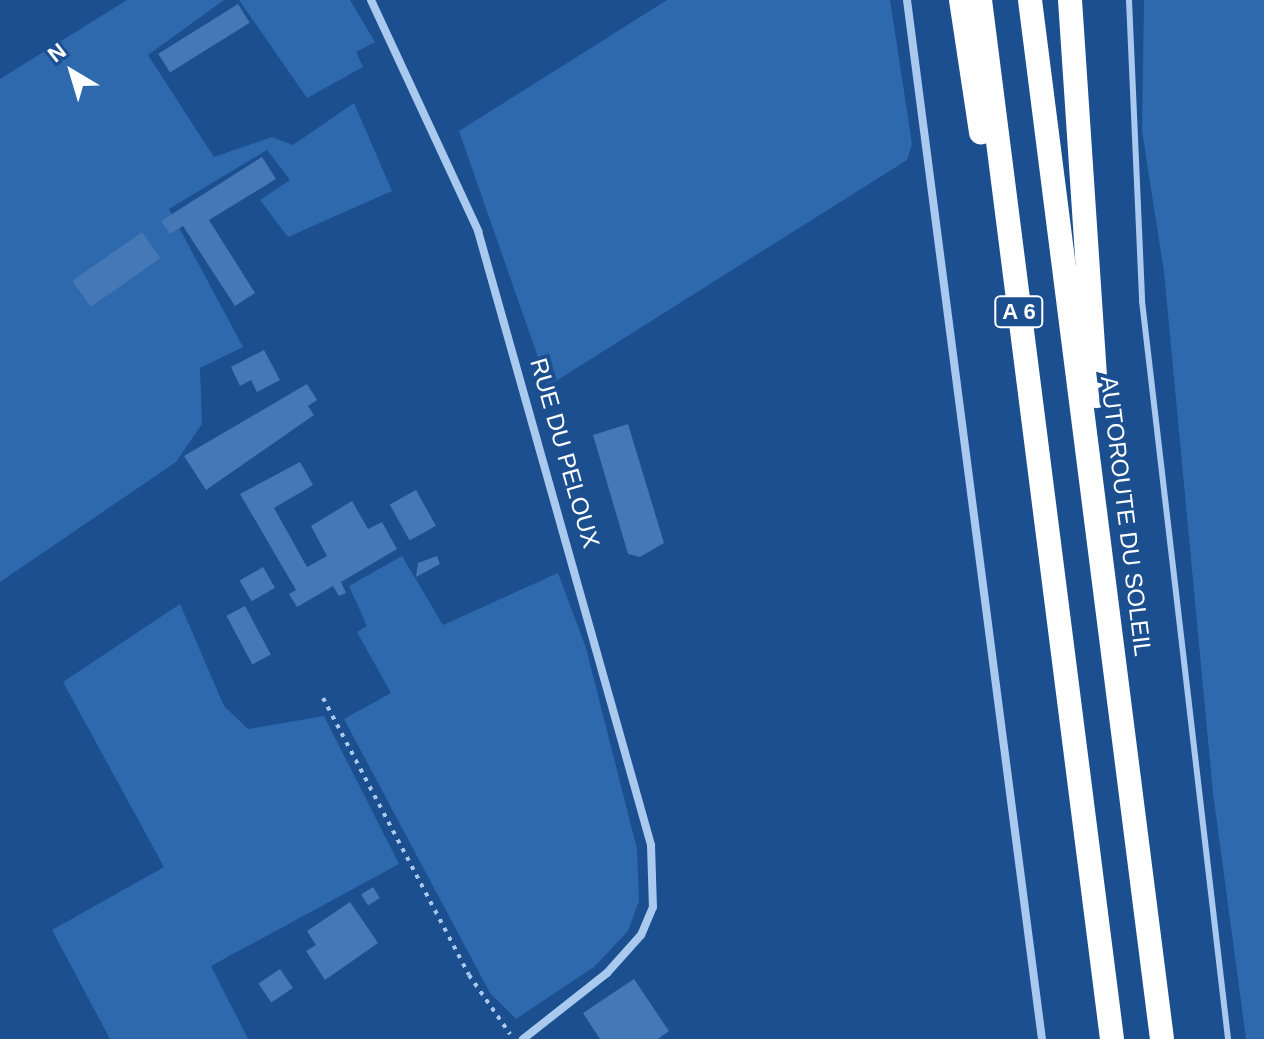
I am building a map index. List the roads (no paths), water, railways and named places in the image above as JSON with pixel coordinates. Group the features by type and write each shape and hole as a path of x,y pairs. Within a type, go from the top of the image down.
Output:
{"highway":[{"path":"961,0 1058,625"},
{"name":"A 6","path":"980,0 1112,1039"},
{"name":"AUTOROUTE DU SOLEIL","path":"1030,0 1096,494 1162,1039"},
{"path":"1070,0 1096,366 1096,494"}],"street":[{"name":"RUE DU PELOUX","path":"371,0 456,170 525,383 651,845 653,907 641,935 607,973 523,1039"},
{"path":"907,0 1042,1039"}],"lane":[{"path":"1129,0 1142,301 1228,1039"}]}
